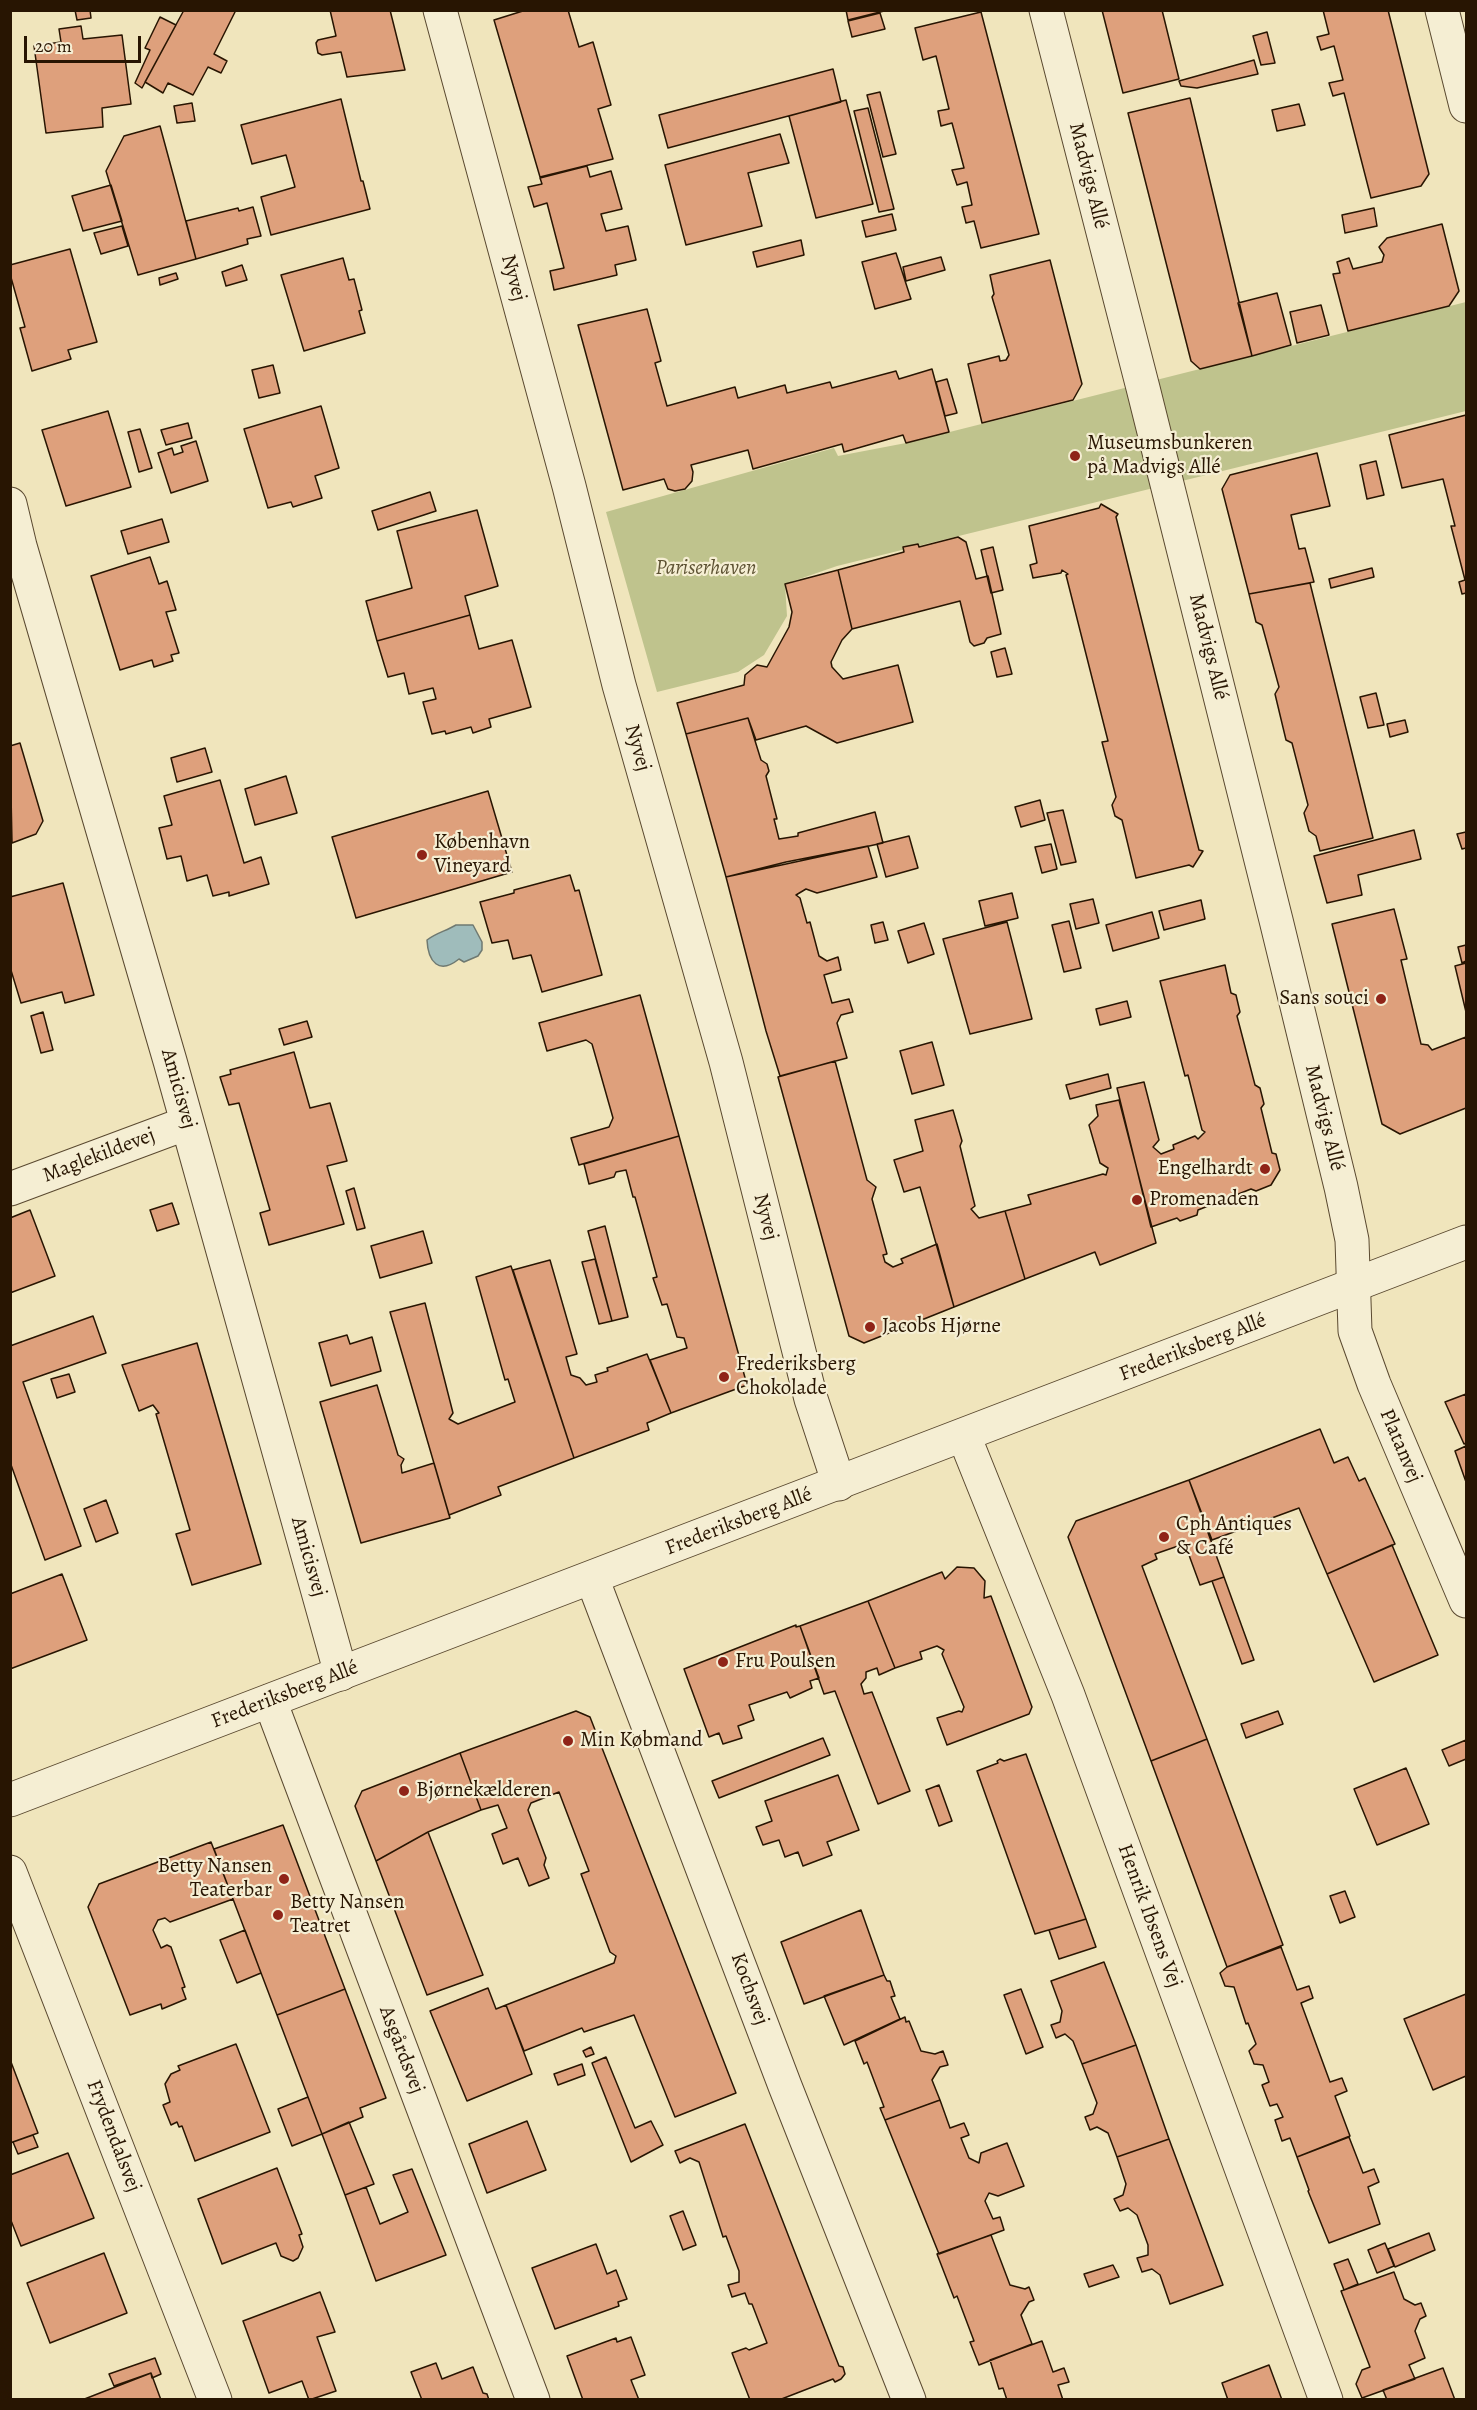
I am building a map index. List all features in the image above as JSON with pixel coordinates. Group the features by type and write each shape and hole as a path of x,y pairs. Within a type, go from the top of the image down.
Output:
{"street":[{"name":"Nyvej","path":"440,10 569,486 619,685 726,1062 811,1399 839,1484"},
{"name":"Madvigs Allé","path":"1046,10 1143,388 1338,1175 1352,1240 1352,1286"},
{"path":"1442,10 1467,106"},
{"name":"Amicisvej","path":"10,504 20,546 187,1123 341,1674"},
{"name":"Maglekildevej","path":"10,1189 187,1123"},
{"name":"Frederiksberg Allé","path":"10,1800 1467,1242"},
{"name":"Platanvej","path":"1352,1286 1355,1330 1359,1345 1467,1601"},
{"name":"Henrik Ibsens Vej","path":"964,1436 1068,1695 1326,2400"},
{"name":"Kochsvej","path":"592,1578 785,2086 909,2400"},
{"name":"Asgårdsvej","path":"270,1701 534,2400"},
{"name":"Frydendalsvej","path":"10,1872 215,2400"}],"green space":[{"name":"Pariserhaven","path":"1466,302 1466,411 837,566 785,584 787,616 764,655 738,672 657,692 606,512 834,448 838,456 906,443"}],"water":[{"path":"456,925 473,925 482,942 482,950 478,956 464,962 459,959 452,964 440,966 432,960 427,940"}],"building":[{"path":"75,10 90,10 91,18 77,20"},
{"path":"184,10 236,10 214,54 227,61 221,73 208,67 193,95 168,83 163,93 145,82"},
{"path":"330,10 390,10 405,70 347,77 341,52 322,55 318,53 316,43 318,40 336,36"},
{"path":"526,10 568,10 579,47 593,42 611,105 598,109 613,159 540,177 494,20"},
{"path":"846,10 888,10 848,20"},
{"path":"1102,10 1162,10 1179,79 1123,93"},
{"path":"1323,10 1388,10 1429,174 1421,186 1371,198 1344,93 1333,96 1329,83 1343,80 1334,46 1321,50 1317,37 1329,34"},
{"path":"981,12 1039,234 981,248 974,221 966,223 962,207 972,205 967,182 957,185 952,170 964,168 952,123 941,126 938,111 949,109 936,56 923,60 915,28"},
{"path":"880,13 885,29 852,37 848,21"},
{"path":"160,17 176,25 142,88 135,83 150,50 145,48"},
{"path":"81,26 83,39 122,35 131,104 102,108 103,127 46,133 34,46 61,42 59,29"},
{"path":"1267,32 1275,63 1261,65 1253,36"},
{"path":"1254,60 1258,74 1197,88 1181,86 1179,81"},
{"path":"833,69 841,102 668,148 659,115"},
{"path":"880,92 896,154 883,157 867,95"},
{"path":"1190,98 1252,356 1200,369 1191,361 1128,113"},
{"path":"341,99 370,209 271,235 261,197 295,187 286,155 252,164 241,125"},
{"path":"846,100 873,204 816,218 789,116"},
{"path":"192,103 195,121 177,123 174,106"},
{"path":"1299,104 1305,125 1277,131 1272,110"},
{"path":"868,108 894,209 879,212 854,111"},
{"path":"160,126 196,259 138,275 106,171 124,136"},
{"path":"780,134 789,163 748,173 762,226 686,245 665,165"},
{"path":"587,166 590,177 611,171 622,209 601,214 606,231 628,226 636,260 615,265 617,275 554,290 550,271 564,268 547,203 534,207 528,187 542,184 540,178"},
{"path":"111,185 122,221 83,231 72,196"},
{"path":"253,207 261,236 247,239 248,244 196,259 186,221 238,208 239,211"},
{"path":"1374,208 1377,226 1345,233 1342,215"},
{"path":"892,214 896,230 866,237 862,221"},
{"path":"1442,224 1459,291 1449,306 1348,331 1333,274 1340,273 1337,262 1349,258 1353,269 1382,262 1384,255 1379,247 1387,238"},
{"path":"122,226 128,246 101,254 94,233"},
{"path":"801,240 804,255 757,267 753,252"},
{"path":"70,249 97,342 68,350 71,359 32,371 20,328 25,327 10,274 10,265"},
{"path":"896,253 911,299 875,309 862,262"},
{"path":"941,257 945,270 906,281 903,267"},
{"path":"343,258 349,280 354,279 365,333 304,351 281,275"},
{"path":"1050,260 1082,384 1073,400 982,423 968,364 999,356 1000,361 1006,360 1009,355 992,297 994,294 990,275"},
{"path":"242,265 247,280 226,286 222,272"},
{"path":"176,273 178,279 160,285 159,278"},
{"path":"1277,293 1291,345 1252,356 1238,303"},
{"path":"1321,305 1329,335 1297,343 1290,312"},
{"path":"647,309 661,361 655,363 667,406 735,387 738,398 785,385 787,393 830,382 832,388 896,371 899,379 932,369 949,432 906,443 903,435 844,452 842,444 753,469 748,450 691,465 692,481 685,489 675,491 668,489 664,479 623,490 578,325"},
{"path":"273,365 280,393 259,398 252,370"},
{"path":"947,379 957,413 945,416 936,382"},
{"path":"321,406 339,468 315,476 322,498 293,507 291,502 268,508 244,429"},
{"path":"108,411 131,487 66,506 42,430"},
{"path":"1466,415 1466,593 1462,594 1459,582 1465,580 1451,526 1455,526 1443,479 1402,488 1389,435"},
{"path":"188,423 192,438 166,445 161,430"},
{"path":"140,429 152,468 139,472 128,432"},
{"path":"196,441 208,481 171,493 158,453 172,448 174,455 183,452 181,446"},
{"path":"1317,453 1330,506 1291,515 1299,549 1305,548 1314,582 1249,594 1222,489 1230,475"},
{"path":"1376,461 1384,495 1367,499 1360,465"},
{"path":"430,492 436,511 378,530 372,511"},
{"path":"1101,504 1118,514 1116,517 1199,850 1203,851 1193,867 1189,865 1136,878 1122,820 1115,816 1112,805 1116,797 1102,742 1108,741 1066,575 1068,574 1062,570 1061,573 1033,578 1030,565 1037,563 1029,526 1099,508"},
{"path":"477,510 498,586 465,596 470,615 377,641 366,601 412,588 397,531"},
{"path":"162,519 169,542 128,554 121,531"},
{"path":"958,537 966,542 976,579 988,576 1001,634 987,638 984,643 974,646 970,642 960,601 852,629 838,570 904,552 903,547 918,544 919,547"},
{"path":"993,547 1003,590 991,593 981,550"},
{"path":"150,557 159,584 167,581 176,610 166,612 179,653 171,655 173,661 154,667 152,660 120,670 91,576"},
{"path":"1372,568 1374,577 1331,588 1329,579"},
{"path":"838,570 852,629 842,640 831,662 832,667 843,679 898,665 913,722 837,743 806,726 756,740 748,718 686,734 677,703 744,685 745,675 757,665 767,667 789,627 792,612 785,584"},
{"path":"1310,583 1373,838 1320,851 1316,836 1309,831 1304,813 1308,805 1292,743 1286,740 1275,694 1279,687 1262,625 1256,622 1249,594"},
{"path":"470,615 479,649 512,640 531,707 489,719 491,727 473,733 471,727 446,734 445,731 432,734 423,702 436,699 433,688 409,694 404,673 388,677 377,641"},
{"path":"1005,648 1012,674 997,677 991,652"},
{"path":"1376,693 1384,725 1368,728 1360,697"},
{"path":"748,718 761,760 767,764 769,771 766,776 777,819 774,819 779,839 798,836 798,833 875,812 883,843 726,877 686,734"},
{"path":"1405,720 1408,732 1390,737 1387,724"},
{"path":"20,743 43,821 36,834 12,843 10,746"},
{"path":"205,748 212,772 177,782 171,758"},
{"path":"286,776 297,813 255,825 245,789"},
{"path":"220,780 244,863 261,857 269,884 229,896 229,892 213,896 207,875 187,881 181,856 167,859 159,828 172,825 164,796"},
{"name":"København Vineyard","path":"488,791 512,872 356,918 332,837"},
{"path":"1040,800 1045,820 1021,827 1015,807"},
{"path":"1063,810 1076,862 1061,865 1047,813"},
{"path":"1414,830 1421,859 1358,875 1362,895 1327,903 1314,856"},
{"path":"1466,832 1466,848 1462,849 1457,834"},
{"path":"909,836 918,868 886,877 877,844"},
{"path":"1051,844 1057,869 1042,873 1035,847"},
{"path":"868,846 877,877 817,893 806,889 796,895 800,898 807,923 810,922 819,956 827,961 838,957 841,970 824,975 832,1003 849,999 853,1012 841,1015 837,1023 847,1058 780,1076 726,877 786,862"},
{"path":"570,875 575,891 579,890 602,975 542,992 531,955 513,959 508,940 492,943 480,902"},
{"path":"63,883 94,995 65,1003 62,992 21,1003 10,967 10,897"},
{"path":"1012,893 1018,918 985,926 979,901"},
{"path":"1093,899 1099,923 1076,929 1070,904"},
{"path":"1201,900 1205,919 1164,930 1159,911"},
{"name":"Sans souci","path":"1394,909 1407,959 1401,960 1421,1044 1428,1045 1432,1050 1466,1037 1466,1108 1400,1134 1382,1124 1332,924"},
{"path":"1152,912 1159,938 1113,951 1106,925"},
{"path":"1069,921 1081,968 1064,972 1052,925"},
{"path":"883,922 888,940 875,943 871,925"},
{"path":"1007,922 1032,1019 970,1034 943,939"},
{"path":"924,923 934,954 908,963 898,931"},
{"path":"1466,945 1466,961 1462,963 1458,947"},
{"path":"1466,963 1466,1012 1455,966"},
{"path":"1225,965 1231,993 1236,995 1240,1012 1237,1016 1255,1085 1260,1088 1264,1104 1261,1108 1272,1153 1276,1154 1280,1170 1271,1185 1256,1191 1251,1189 1198,1210 1197,1215 1180,1221 1177,1218 1151,1227 1117,1088 1144,1082 1159,1140 1153,1147 1161,1154 1174,1149 1173,1145 1195,1136 1198,1139 1205,1132 1202,1130 1188,1075 1185,1076 1160,981"},
{"path":"640,995 679,1136 579,1165 571,1138 609,1127 613,1118 592,1044 586,1040 547,1051 539,1023"},
{"path":"1127,1001 1131,1017 1100,1025 1096,1009"},
{"path":"43,1012 53,1050 41,1053 31,1016"},
{"path":"307,1021 312,1037 284,1045 279,1029"},
{"path":"932,1042 944,1085 912,1094 900,1051"},
{"path":"294,1052 310,1108 330,1103 347,1161 327,1166 344,1224 269,1245 260,1213 270,1210 239,1103 229,1105 220,1077 231,1074 230,1070"},
{"path":"835,1061 867,1180 876,1187 872,1199 887,1254 883,1255 885,1262 893,1267 903,1263 901,1259 937,1244 954,1307 864,1343 849,1336 778,1077"},
{"path":"1108,1074 1111,1088 1070,1099 1066,1085"},
{"path":"1119,1100 1156,1243 1100,1265 1095,1252 1025,1279 1005,1211 1031,1204 1028,1195 1106,1175 1108,1168 1100,1163 1089,1125 1098,1116 1096,1105"},
{"path":"953,1110 962,1141 960,1146 975,1206 971,1209 979,1218 1005,1211 1025,1279 954,1307 920,1187 904,1192 894,1160 923,1151 915,1120"},
{"path":"679,1136 747,1385 671,1413 650,1360 687,1348 684,1338 677,1337 667,1304 662,1305 653,1278 657,1277 626,1170 616,1172 614,1177 589,1184 584,1164"},
{"path":"354,1188 365,1228 357,1230 346,1191"},
{"path":"172,1203 179,1224 157,1231 150,1210"},
{"path":"30,1210 55,1276 10,1293 10,1218"},
{"path":"605,1226 628,1317 612,1321 588,1231"},
{"path":"423,1231 432,1263 380,1278 371,1246"},
{"path":"595,1259 612,1321 599,1324 582,1262"},
{"path":"550,1260 577,1354 566,1357 571,1375 580,1378 586,1385 597,1382 595,1375 608,1371 607,1368 647,1354 671,1413 647,1423 649,1430 574,1458 513,1270"},
{"path":"511,1266 574,1458 498,1487 501,1495 449,1515 390,1312 425,1303 453,1413 449,1419 458,1424 515,1402 508,1379 505,1380 476,1277"},
{"path":"93,1316 106,1353 23,1382 81,1546 45,1560 10,1462 10,1346"},
{"path":"347,1335 350,1344 372,1337 381,1371 331,1386 319,1343"},
{"path":"197,1343 261,1564 192,1585 176,1534 190,1530 156,1414 159,1413 153,1405 139,1411 122,1365"},
{"path":"69,1374 75,1392 57,1398 51,1379"},
{"path":"377,1385 398,1455 404,1459 401,1465 402,1473 434,1463 450,1518 361,1543 320,1402"},
{"path":"1466,1394 1466,1443 1464,1444 1445,1402"},
{"path":"1320,1429 1334,1463 1348,1457 1359,1481 1365,1478 1395,1544 1327,1574 1299,1508 1212,1540 1189,1480"},
{"path":"1466,1446 1466,1482 1455,1451"},
{"path":"1189,1480 1224,1577 1200,1585 1186,1547 1181,1545 1155,1554 1157,1559 1142,1566 1207,1739 1151,1761 1068,1537 1076,1521"},
{"path":"106,1500 118,1533 96,1542 84,1509"},
{"path":"1392,1545 1438,1655 1374,1682 1327,1574"},
{"path":"957,1567 974,1568 985,1581 984,1598 991,1596 1032,1707 1029,1714 947,1745 937,1718 962,1712 964,1707 942,1654 944,1650 937,1646 920,1652 922,1659 895,1668 868,1601 942,1572 945,1579"},
{"path":"62,1574 87,1640 10,1669 10,1594"},
{"path":"1224,1577 1254,1660 1242,1664 1212,1581"},
{"path":"868,1601 895,1668 879,1675 877,1668 866,1672 866,1678 861,1684 864,1694 872,1692 910,1791 878,1804 835,1691 824,1694 800,1626"},
{"path":"796,1625 796,1627 800,1626 819,1678 810,1681 812,1688 790,1698 787,1692 749,1705 754,1720 738,1726 742,1738 723,1744 719,1733 709,1737 684,1669"},
{"path":"576,1711 590,1717 736,2093 675,2117 634,2015 584,2032 582,2028 524,2051 506,2005 614,1963 616,1956 610,1952 581,1874 589,1871 559,1792 531,1803 528,1810 546,1858 544,1865 549,1878 529,1886 518,1858 503,1864 492,1834 507,1828 498,1805 481,1810 460,1753"},
{"path":"1278,1711 1283,1724 1246,1738 1241,1724"},
{"path":"823,1738 830,1755 719,1798 712,1781"},
{"path":"1207,1739 1283,1945 1227,1967 1151,1761"},
{"path":"1466,1740 1466,1759 1449,1766 1442,1750"},
{"path":"460,1753 481,1810 428,1832 376,1861 355,1806 362,1791"},
{"path":"1026,1754 1086,1919 1035,1934 977,1771 998,1763 1000,1759 1004,1761"},
{"path":"1406,1768 1429,1824 1377,1845 1354,1789"},
{"path":"838,1775 859,1830 827,1842 832,1855 803,1866 798,1852 785,1857 779,1840 763,1845 756,1827 772,1821 765,1801"},
{"path":"939,1785 952,1821 939,1826 926,1790"},
{"name":"Betty Nansen Teatret","path":"283,1825 345,1989 277,2015 214,1849"},
{"path":"428,1832 483,1975 427,1995 376,1861"},
{"path":"211,1842 233,1899 170,1922 165,1918 158,1920 153,1930 161,1948 167,1945 171,1947 185,1987 182,1988 186,1999 162,2009 161,2004 130,2015 88,1907 99,1884"},
{"path":"1345,1891 1355,1917 1340,1923 1330,1896"},
{"path":"861,1910 884,1975 804,2004 781,1942"},
{"path":"1086,1919 1096,1947 1059,1959 1049,1930"},
{"path":"245,1930 261,1973 237,1983 220,1940"},
{"path":"1281,1947 1297,1990 1309,1986 1313,1998 1301,2003 1330,2082 1342,2078 1347,2091 1335,2096 1350,2136 1297,2157 1290,2138 1282,2141 1275,2120 1283,2117 1277,2104 1270,2106 1262,2085 1269,2082 1263,2065 1254,2064 1249,2051 1256,2044 1248,2023 1246,2024 1234,1987 1225,1986 1220,1973 1227,1967"},
{"path":"1104,1962 1136,2045 1082,2064 1073,2041 1065,2034 1056,2038 1051,2025 1060,2022 1062,2011 1051,1981"},
{"path":"884,1975 887,1981 890,1981 895,1996 891,1997 900,2019 844,2045 824,1996"},
{"path":"488,1988 496,2009 506,2005 532,2074 467,2101 430,2011"},
{"path":"345,1989 386,2098 360,2108 363,2117 322,2134 277,2015"},
{"path":"1021,1989 1043,2047 1026,2054 1004,1995"},
{"path":"1466,1994 1466,2076 1433,2090 1404,2019"},
{"path":"905,2017 906,2022 909,2021 921,2051 935,2054 943,2051 948,2065 940,2067 932,2080 940,2100 885,2120 880,2108 884,2107 867,2062 864,2064 855,2041"},
{"path":"236,2044 270,2132 195,2161 182,2126 179,2127 177,2122 171,2125 163,2105 170,2102 165,2084 171,2074 180,2070 178,2066"},
{"path":"1136,2045 1169,2139 1117,2157 1108,2133 1097,2127 1090,2130 1085,2117 1093,2114 1097,2103 1082,2064"},
{"path":"591,2047 594,2054 586,2057 583,2051"},
{"path":"606,2057 635,2128 651,2121 663,2145 631,2162 592,2063"},
{"path":"10,2062 38,2133 10,2143"},
{"path":"582,2064 585,2075 558,2085 554,2074"},
{"path":"308,2097 322,2134 292,2146 278,2109"},
{"path":"940,2100 950,2128 964,2123 969,2135 961,2138 969,2158 979,2163 981,2153 1007,2143 1024,2186 998,2196 989,2193 985,2201 993,2219 1000,2217 1004,2230 939,2254 885,2120"},
{"path":"527,2121 546,2170 487,2193 469,2144"},
{"path":"349,2122 374,2184 345,2195 322,2134"},
{"path":"745,2124 839,2366 843,2367 845,2374 835,2382 833,2379 779,2400 750,2400 732,2353 767,2343 752,2304 749,2304 745,2293 732,2297 728,2285 739,2282 739,2271 726,2236 723,2237 699,2162 690,2158 680,2163 675,2151"},
{"path":"33,2135 38,2147 18,2154 13,2142"},
{"path":"1349,2137 1363,2173 1374,2169 1379,2182 1368,2187 1380,2224 1329,2243 1297,2157"},
{"path":"1169,2139 1223,2285 1170,2304 1160,2275 1152,2269 1142,2272 1137,2258 1148,2255 1148,2245 1137,2215 1128,2208 1120,2211 1114,2199 1123,2195 1126,2184 1117,2157"},
{"path":"68,2153 94,2218 21,2246 10,2218 10,2175"},
{"path":"277,2168 302,2234 299,2235 303,2247 298,2258 293,2261 281,2256 276,2243 222,2264 198,2199"},
{"path":"412,2169 446,2255 376,2281 345,2195 366,2187 380,2224 408,2212 393,2175"},
{"path":"683,2211 696,2245 683,2250 670,2216"},
{"path":"1429,2233 1435,2250 1395,2267 1388,2249"},
{"path":"991,2235 1010,2285 1025,2289 1029,2287 1034,2300 1029,2302 1021,2315 1032,2344 979,2365 970,2342 974,2341 957,2296 954,2298 937,2254"},
{"path":"1385,2243 1394,2266 1377,2273 1368,2250"},
{"path":"596,2244 607,2274 616,2270 627,2299 618,2302 619,2306 555,2329 532,2268"},
{"path":"104,2253 127,2313 50,2343 27,2283"},
{"path":"1348,2259 1358,2284 1344,2290 1334,2264"},
{"path":"1113,2265 1119,2277 1089,2287 1084,2274"},
{"path":"1394,2272 1404,2299 1415,2305 1421,2303 1426,2316 1420,2319 1415,2331 1425,2358 1409,2365 1415,2379 1362,2398 1356,2384 1362,2370 1370,2367 1341,2291"},
{"path":"320,2292 335,2332 317,2337 336,2391 309,2400 302,2381 269,2393 243,2321"},
{"path":"631,2337 645,2375 631,2380 639,2400 583,2400 567,2356 616,2338 617,2342"},
{"path":"1042,2341 1053,2372 1064,2368 1069,2382 1058,2385 1063,2400 1007,2400 1003,2388 999,2389 990,2360"},
{"path":"155,2358 161,2374 152,2378 151,2373 114,2386 109,2374"},
{"path":"436,2363 442,2379 473,2367 483,2393 487,2394 489,2400 422,2400 411,2372"},
{"path":"1269,2365 1282,2400 1228,2400 1222,2383"},
{"path":"1443,2368 1455,2400 1387,2400 1383,2390"},
{"path":"151,2373 161,2400 82,2400"}],"place":[{"name":"Museumsbunkeren på Madvigs Allé","path":"1075,456"},
{"name":"København Vineyard","path":"422,855"},
{"name":"Sans souci","path":"1381,999"},
{"name":"Engelhardt","path":"1265,1169"},
{"name":"Promenaden","path":"1137,1200"},
{"name":"Jacobs Hjørne","path":"870,1327"},
{"name":"Frederiksberg Chokolade","path":"724,1377"},
{"name":"Cph Antiques & Café","path":"1164,1537"},
{"name":"Fru Poulsen","path":"723,1662"},
{"name":"Min Købmand","path":"568,1741"},
{"name":"Bjørnekælderen","path":"404,1791"},
{"name":"Betty Nansen Teaterbar","path":"284,1879"},
{"name":"Betty Nansen Teatret","path":"278,1915"}]}
